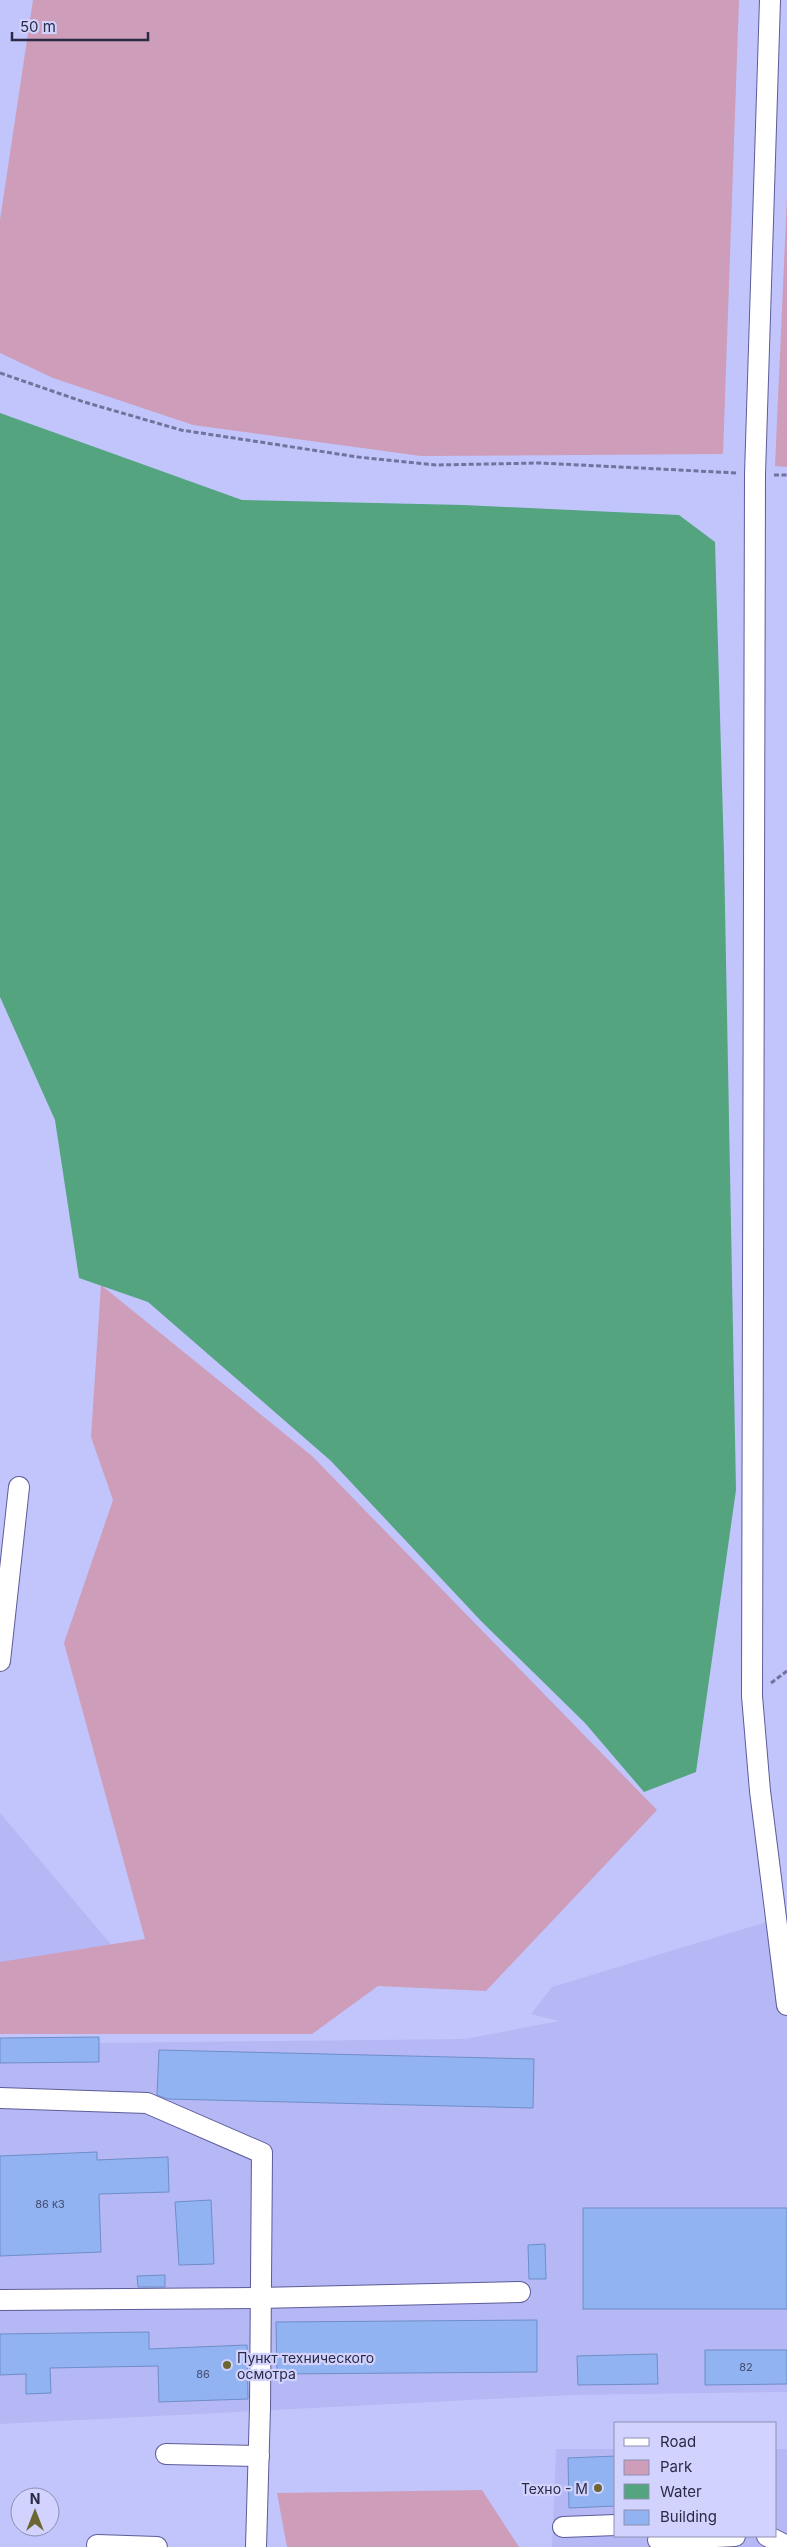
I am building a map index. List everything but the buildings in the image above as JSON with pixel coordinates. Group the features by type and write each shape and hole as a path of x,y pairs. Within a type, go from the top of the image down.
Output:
{"lane":[{"path":"770,0 755,474 752,1696 760,1791 787,2005"},
{"path":"0,1661 19,1487"},
{"path":"0,2098 147,2103 262,2153 259,2298 259,2456 256,2547"},
{"path":"0,2300 259,2298 520,2292"},
{"path":"166,2454 259,2456"},
{"path":"563,2527 614,2525"},
{"path":"657,2541 719,2537"},
{"path":"769,2537 787,2546"},
{"path":"97,2545 157,2547"}],"path":[{"path":"0,372 84,402 181,430 358,457 436,466 540,463 755,474"}],"shaded area":[{"path":"0,1813 146,1986 0,1990"},
{"path":"773,1920 787,1977 787,2392 570,2395 0,2424 0,2044 465,2039 559,2021 531,2014 552,1987"},
{"path":"556,2449 614,2449 614,2537 777,2537 777,2449 787,2449 787,2547 552,2547"}],"green space":[{"path":"33,0 739,0 723,454 421,456 193,425 53,378 0,353 0,220"},
{"path":"787,196 787,467 775,466"},
{"path":"101,1285 312,1456 657,1810 486,1991 378,1986 312,2034 0,2034 0,1962 145,1939 64,1643 113,1500 91,1437"},
{"path":"482,2490 519,2547 287,2547 277,2493"}],"water":[{"path":"0,413 242,500 464,505 679,515 715,542 724,854 736,1490 696,1772 644,1792 585,1723 481,1621 331,1461 148,1302 79,1278 55,1120 0,997"}],"place":[{"name":"Пункт технического осмотра","path":"227,2365"},
{"name":"Техно - М","path":"598,2488"}]}
